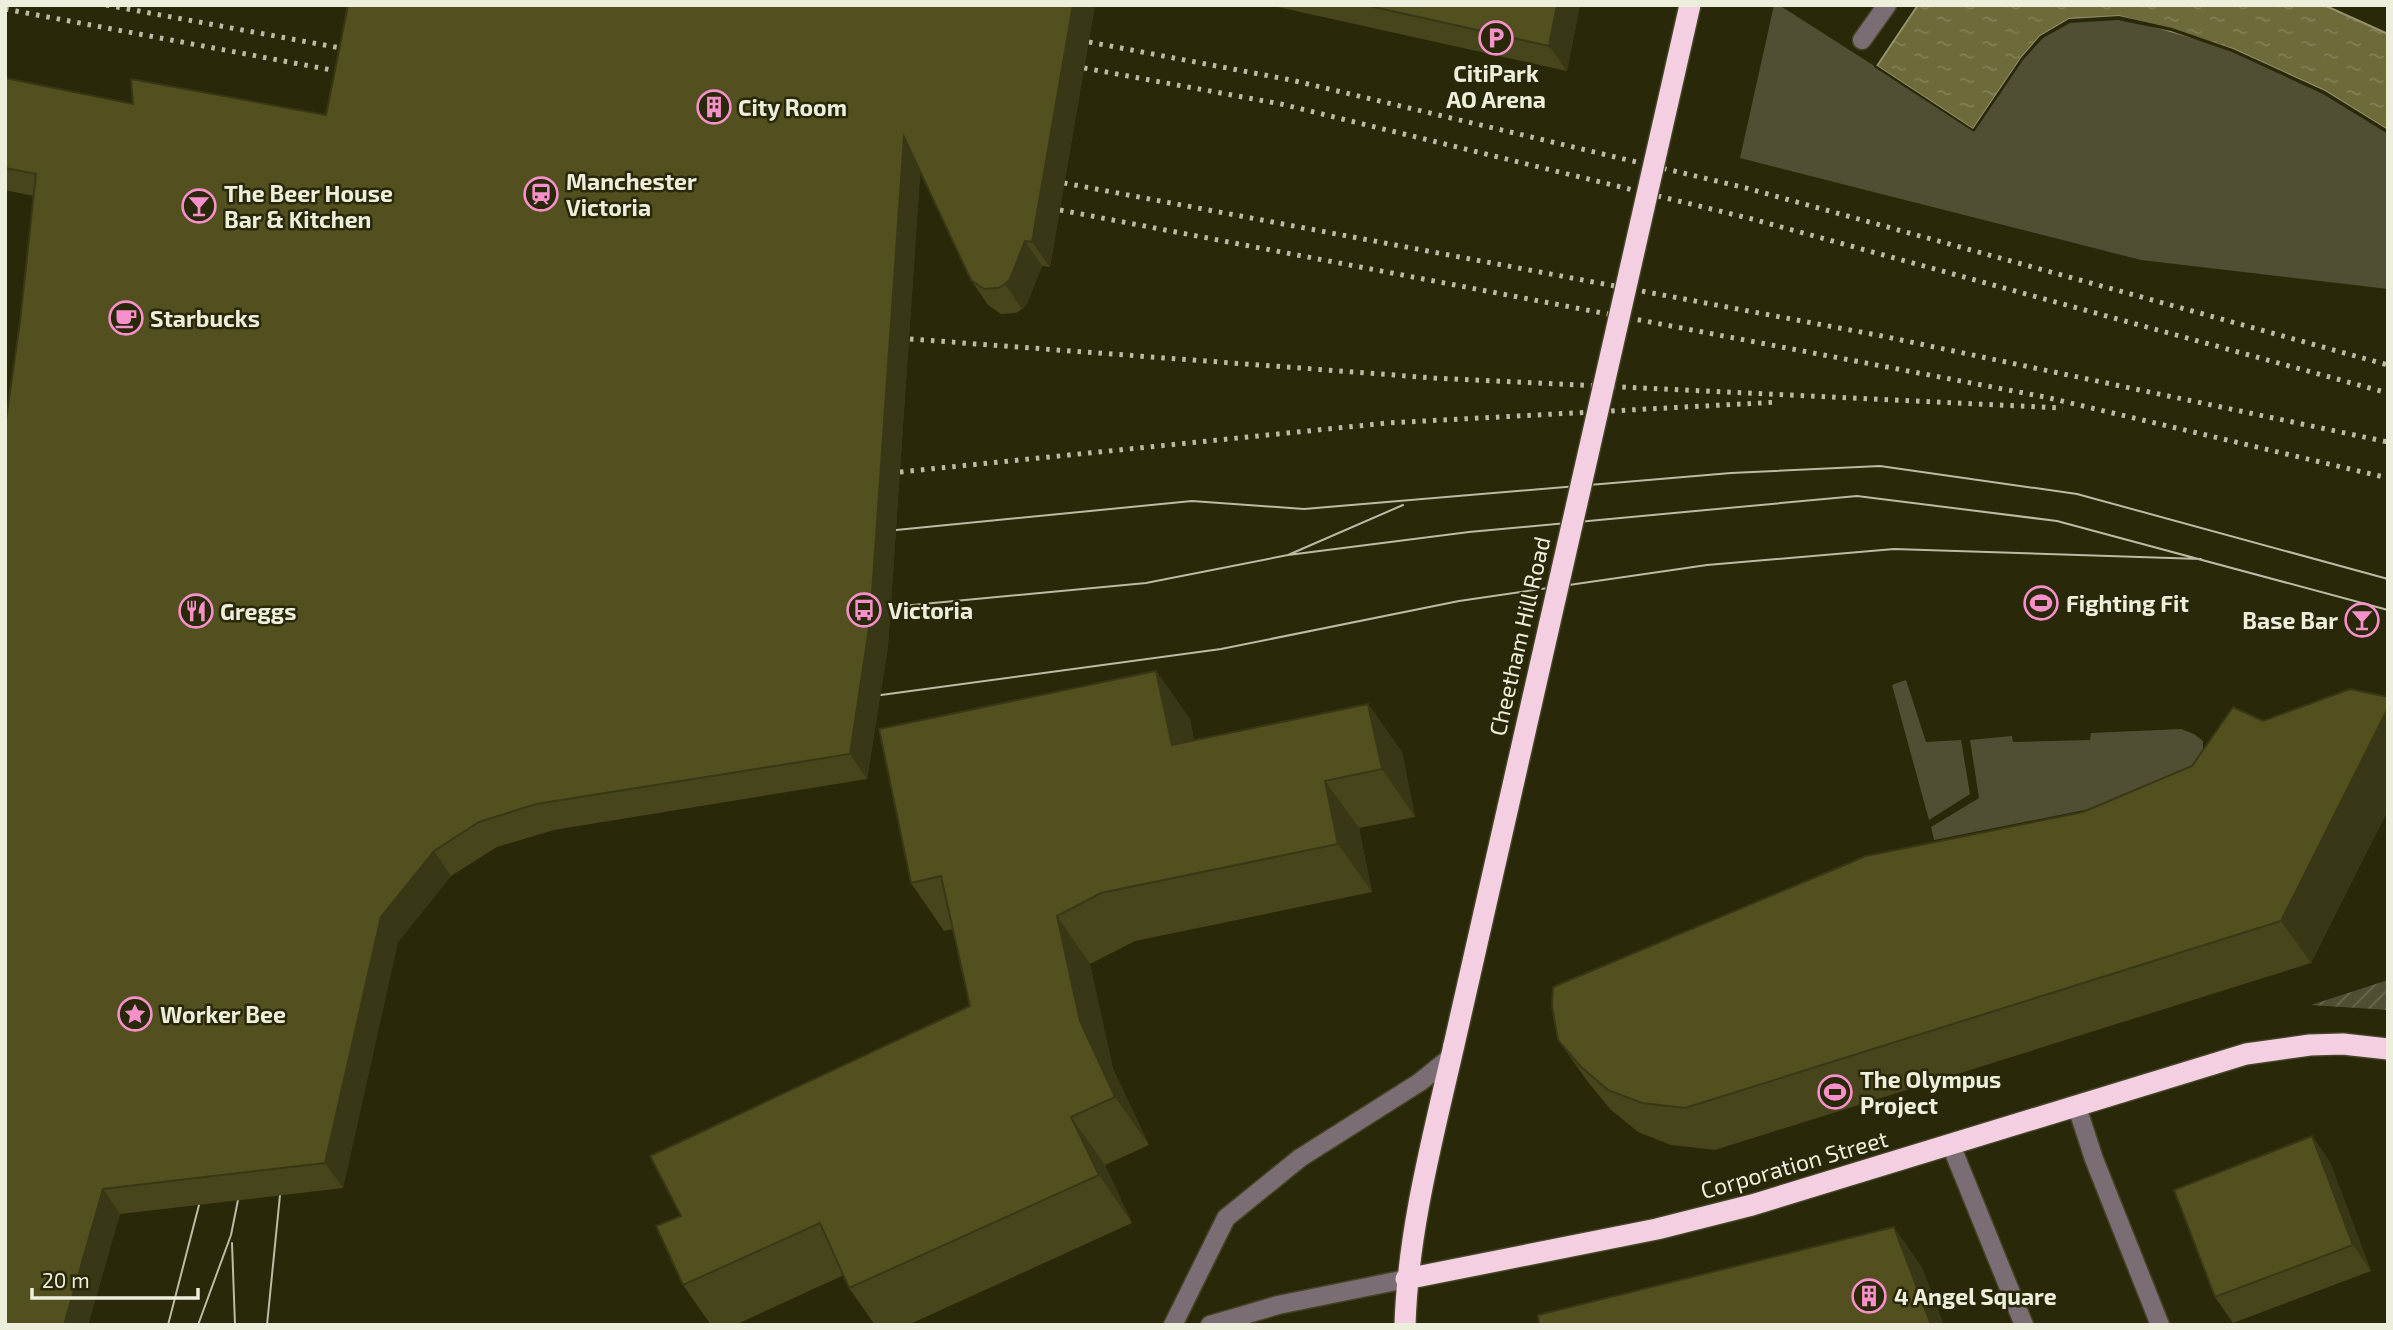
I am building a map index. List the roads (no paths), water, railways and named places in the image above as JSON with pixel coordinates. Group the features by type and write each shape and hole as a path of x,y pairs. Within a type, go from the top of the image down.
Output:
{"highway":[{"name":"Cheetham Hill Road","path":"1405,1325 1406,1279 1417,1213 1690,5"},
{"name":"Corporation Street","path":"1406,1279 1657,1229 1752,1205 2246,1054 2311,1045 2343,1044 2388,1049"}],"street":[{"path":"1862,40 1887,5"},
{"path":"1173,1325 1226,1218 1300,1158 1420,1082 1453,1051"},
{"path":"2077,1107 2094,1159 2160,1325"},
{"path":"1951,1145 2024,1325"},
{"name":"Corporation Street","path":"1210,1325 1278,1305 1406,1279"}],"water":[{"path":"1918,5 2324,5 2388,34 2388,130 2325,91 2233,49 2119,16 2069,19 2040,36 2021,58 1973,129 1877,66"}],"tram line":[{"path":"896,530 1192,501 1304,509 1731,473 1880,466 2077,494 2388,579"},
{"path":"1288,555 1469,532 1857,496 2057,521 2388,610"},
{"path":"891,607 1146,583 1288,555 1403,505"},
{"path":"881,695 1221,649 1459,601 1707,565 1894,549 2201,559"},
{"path":"267,1325 280,1195"},
{"path":"198,1325 231,1235 238,1200"},
{"path":"168,1325 199,1205"},
{"path":"232,1243 235,1325"}],"railway":[{"path":"106,5 357,51"},
{"path":"5,9 353,74"},
{"path":"1089,42 1291,80 1746,188 2388,365"},
{"path":"1084,68 1281,104 1752,219 2388,393"},
{"path":"1064,183 1882,336 2388,442"},
{"path":"1060,210 2045,397 2388,478"},
{"path":"910,339 1434,378 2063,408"},
{"path":"900,472 1387,423 1779,402"}],"place":[{"name":"CitiPark AO Arena","path":"1496,38"},
{"name":"City Room","path":"714,107"},
{"name":"Manchester Victoria","path":"541,194"},
{"name":"The Beer House Bar & Kitchen","path":"199,206"},
{"name":"Starbucks","path":"126,318"},
{"name":"Fighting Fit","path":"2041,603"},
{"name":"Victoria","path":"864,610"},
{"name":"Greggs","path":"196,611"},
{"name":"Base Bar","path":"2362,620"},
{"name":"Worker Bee","path":"135,1014"},
{"name":"The Olympus Project","path":"1835,1092"},
{"name":"4 Angel Square","path":"1869,1296"}]}
